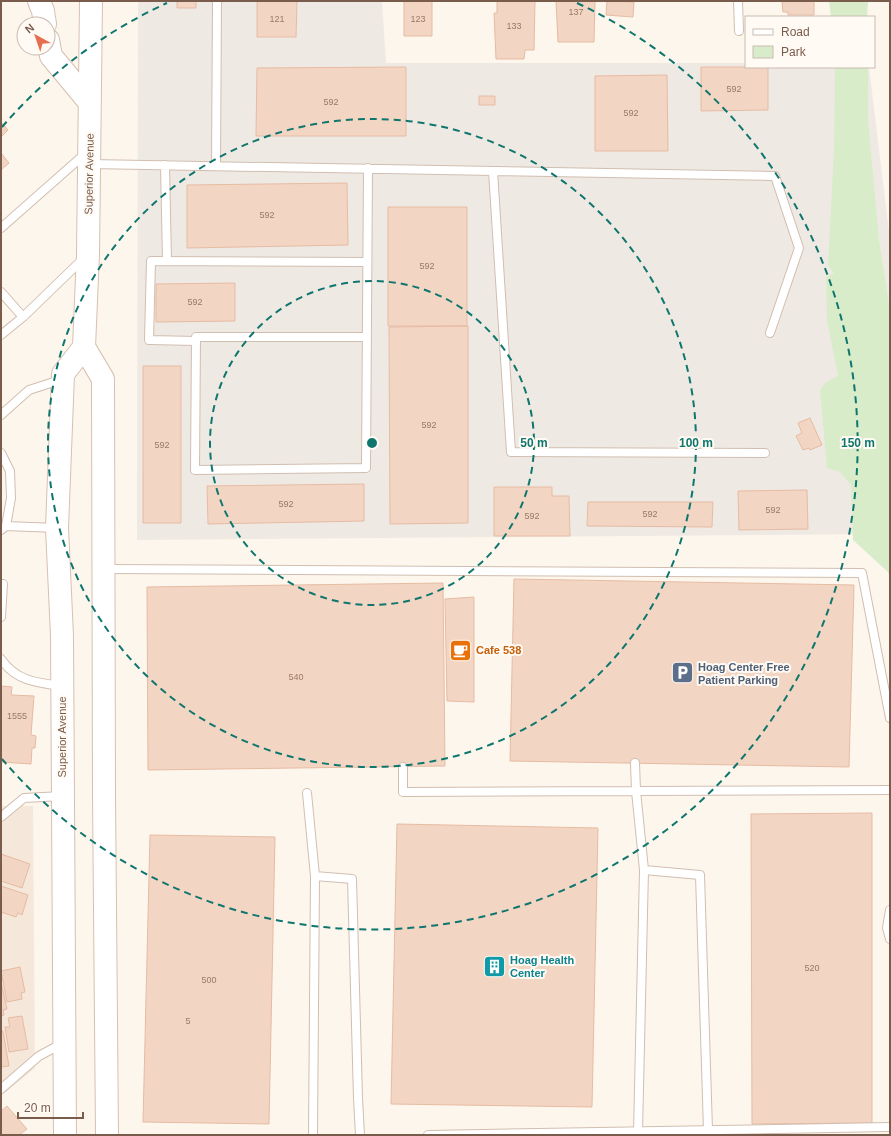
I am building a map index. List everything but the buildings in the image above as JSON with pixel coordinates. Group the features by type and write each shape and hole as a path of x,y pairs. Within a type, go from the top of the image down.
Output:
{"main road":[{"path":"39,1 44,16"},
{"name":"Superior Avenue","path":"65,1135 62,636 57,528 63,374 84,347 88,254 90,1"},
{"path":"51,56 90,102"},
{"path":"84,347 103,379 107,1135"}],"lane":[{"path":"216,165 217,1"},
{"path":"738,1 739,31"},
{"path":"1,228 89,157 165,165 775,176 799,248 770,333"},
{"path":"165,165 167,261"},
{"path":"366,337 196,337 195,470 366,468 368,168"},
{"path":"493,171 511,452 765,453"},
{"path":"1,335 23,317 88,254"},
{"path":"196,341 149,340 151,261 367,262"},
{"path":"1,292 23,317"},
{"path":"1,415 29,390 63,380"},
{"path":"1,453 10,471 11,498 3,528 57,528"},
{"path":"103,569 862,573 890,718"},
{"path":"1,617 3,584"},
{"path":"1,659 8,669 31,682 62,686"},
{"path":"635,763 636,791 644,870 638,1132"},
{"path":"404,767 403,792 890,790"},
{"path":"307,793 315,876 313,1135"},
{"path":"1,817 24,798 62,796"},
{"path":"644,870 700,875 708,1130"},
{"path":"315,876 352,879 360,1135"},
{"path":"890,910 887,928 890,939"},
{"path":"1,1089 40,1056 64,1042"},
{"path":"428,1135 638,1132 672,1133 708,1130 890,1127"}],"shaded area":[{"path":"138,1 382,1 386,63 745,63 745,68 869,68 890,240 890,534 137,540"},
{"path":"1,806 33,806 35,1068 1,1096"}],"green space":[{"path":"829,1 868,1 867,16 831,16"},
{"path":"835,68 868,68 868,119 879,240 890,311 890,580 888,572 853,540 851,485 840,472 827,468 820,390 825,383 838,376 827,320 826,277 834,273 828,265 834,149"}],"place":[{"name":"Cafe 538","path":"460,650"},
{"name":"Hoag Center Free Patient Parking","path":"682,673"},
{"name":"Hoag Health Center","path":"494,966"}]}
